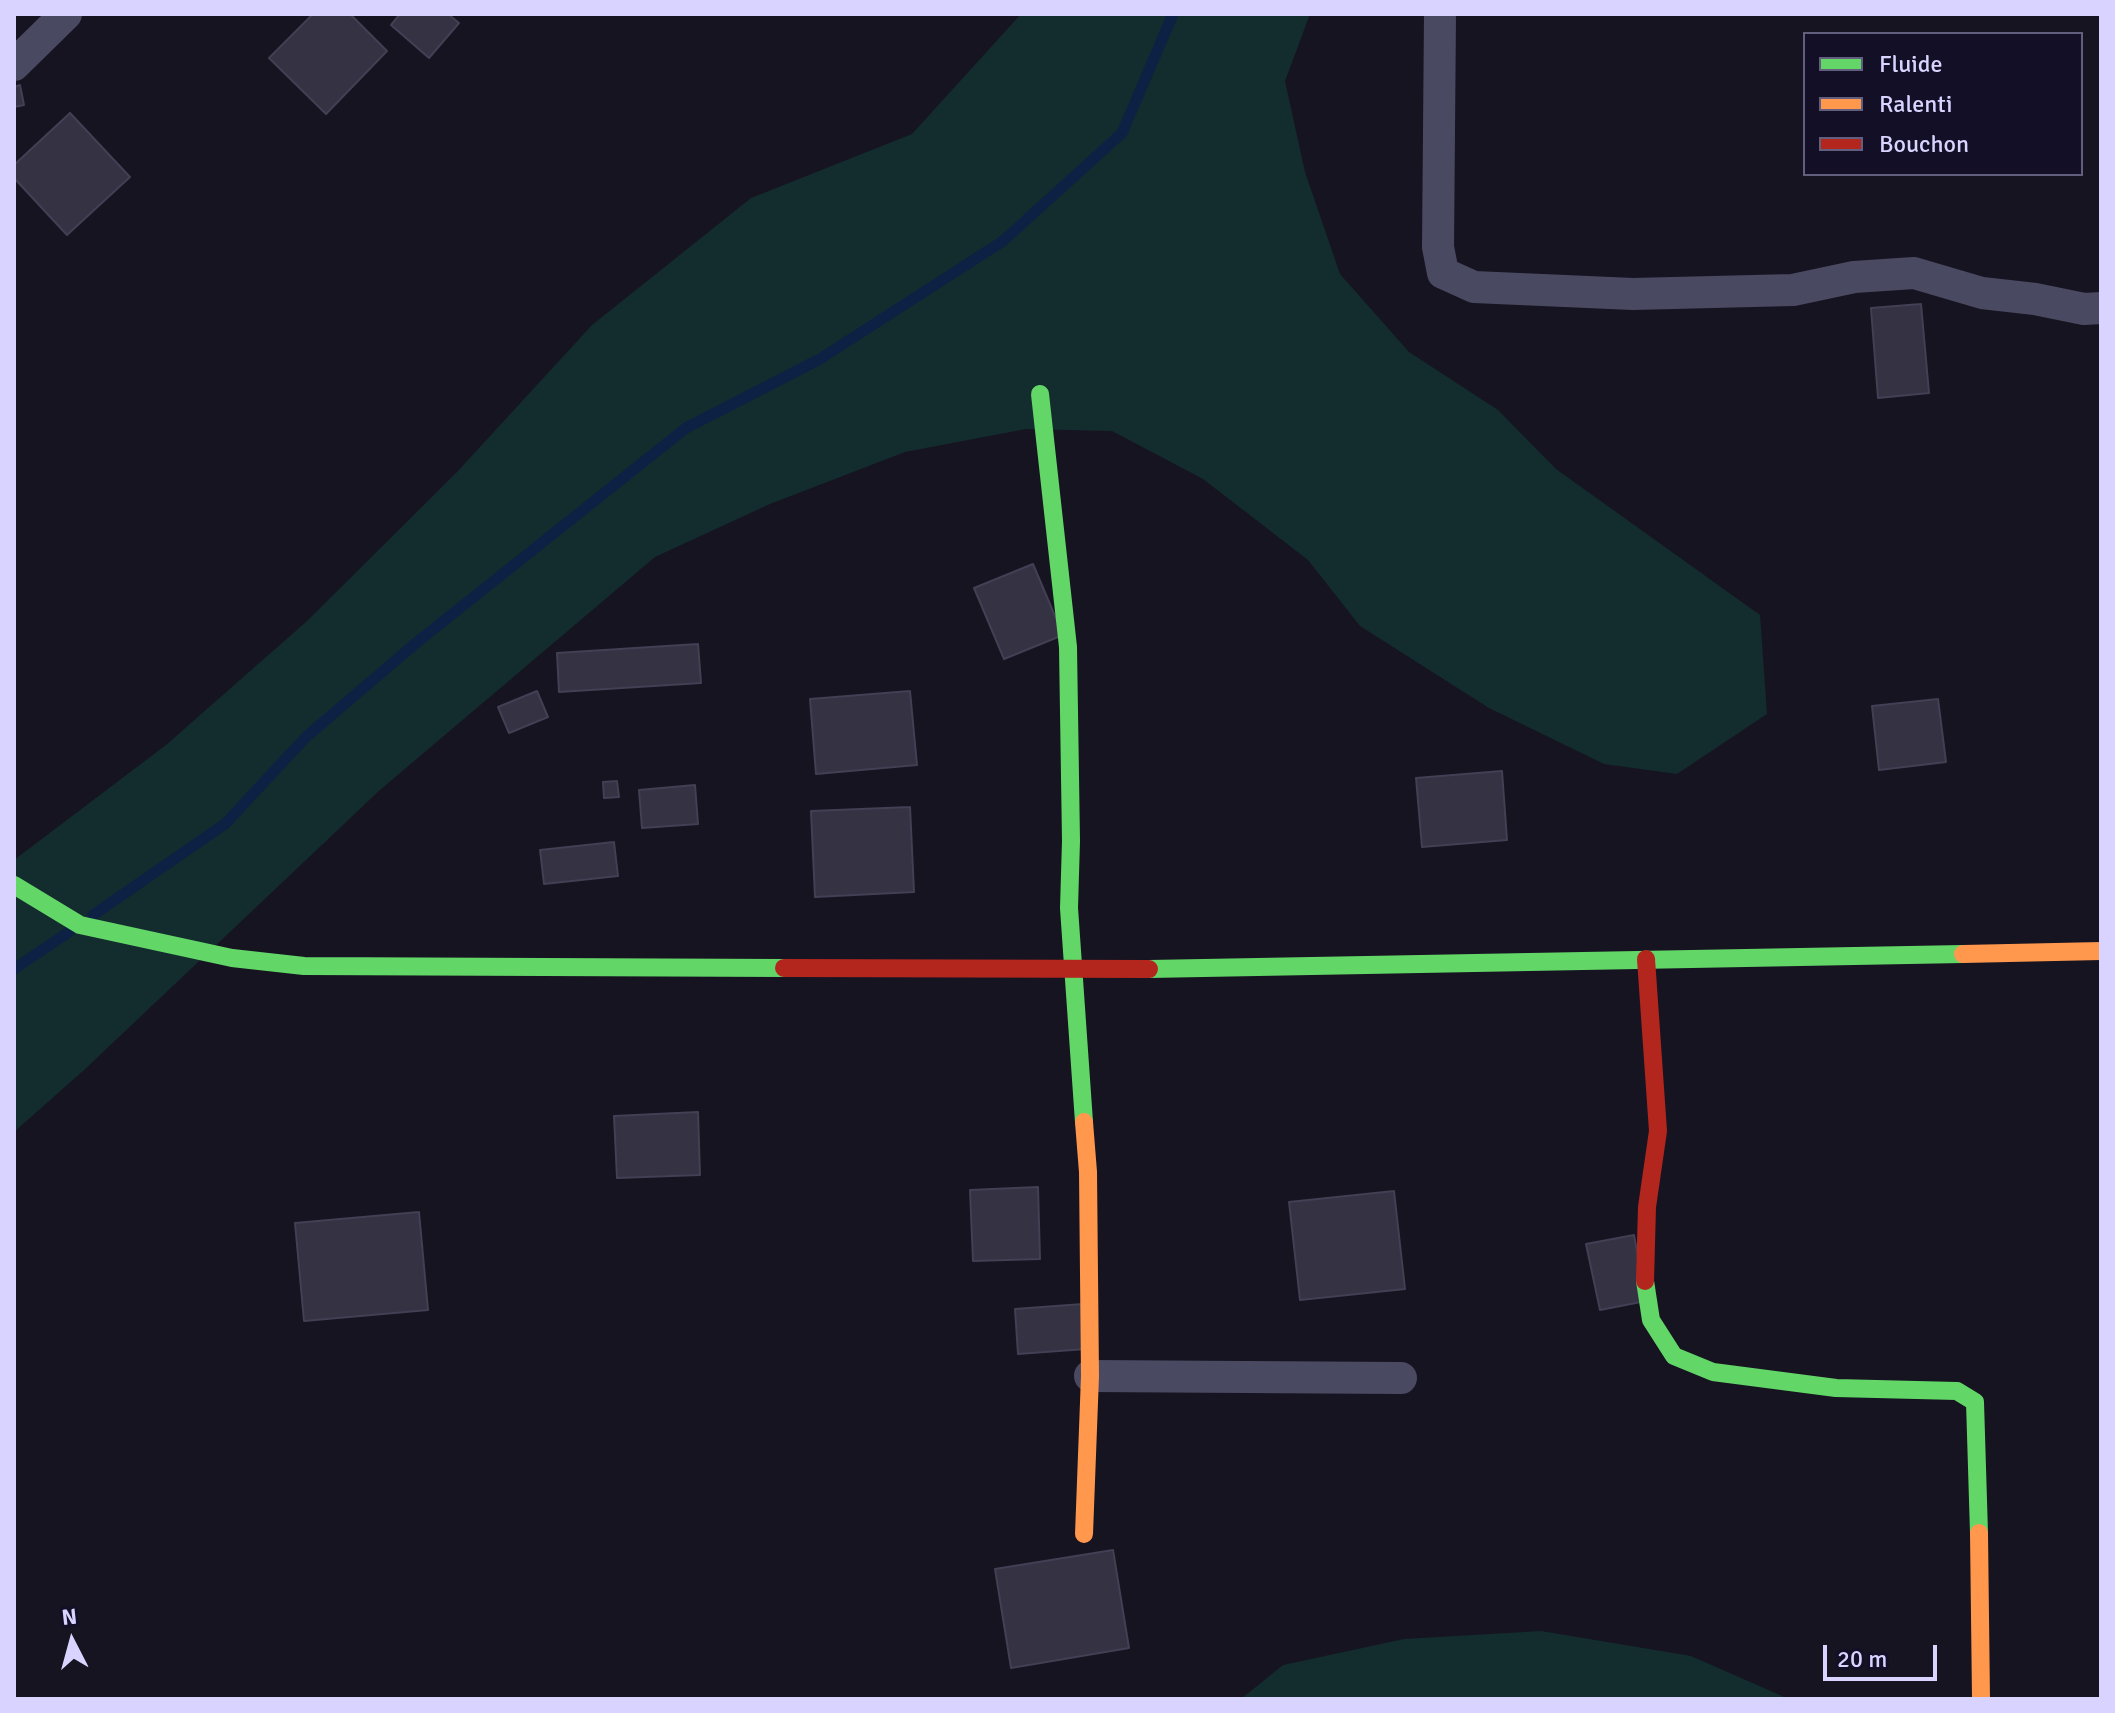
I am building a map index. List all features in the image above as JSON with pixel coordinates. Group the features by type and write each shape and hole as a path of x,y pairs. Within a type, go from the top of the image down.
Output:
{"street":[{"path":"14,65 66,14"},
{"path":"1440,14 1438,247 1443,273 1474,287 1633,294 1793,290 1854,277 1914,273 1982,293 2084,309 2101,308"},
{"path":"1040,394 1068,647 1069,908 1088,1172 1090,1376 1084,1534"},
{"path":"14,885 80,925 232,958 304,966 1074,970 2101,951"},
{"path":"1646,959 1658,1131 1647,1207 1644,1278 1651,1320 1674,1356 1713,1372 1836,1388 1957,1391 1975,1402 1981,1699"},
{"path":"1090,1376 1401,1378"}],"green space":[{"path":"1021,14 1310,14 1285,81 1305,172 1340,274 1409,352 1498,410 1556,469 1760,615 1767,714 1677,774 1604,764 1489,708 1360,626 1308,560 1203,479 1112,431 1026,429 905,452 770,504 655,557 380,790 83,1071 14,1132 14,860 166,745 307,621 457,472 592,325 751,198 912,134"},
{"path":"1541,1631 1691,1656 1789,1699 1241,1699 1283,1665 1404,1639"}],"building":[{"path":"313,14 350,14 387,51 326,114 269,58"},
{"path":"400,14 448,14 459,23 429,58 391,25"},
{"path":"20,85 24,105 14,107 14,87"},
{"path":"70,113 130,177 67,235 14,178 14,165"},
{"path":"1921,304 1929,393 1878,398 1871,308"},
{"path":"1033,564 1063,635 1004,659 974,588"},
{"path":"698,644 701,683 559,692 557,653"},
{"path":"537,691 548,717 509,733 498,707"},
{"path":"910,691 917,765 816,774 810,699"},
{"path":"1938,699 1946,762 1879,770 1872,706"},
{"path":"1502,771 1507,840 1422,847 1416,778"},
{"path":"617,781 619,797 604,798 603,782"},
{"path":"695,785 698,824 642,828 639,790"},
{"path":"910,807 914,892 815,897 811,811"},
{"path":"614,842 618,876 544,884 540,850"},
{"path":"698,1112 700,1175 617,1178 614,1116"},
{"path":"1038,1187 1040,1259 973,1261 970,1190"},
{"path":"1394,1191 1405,1289 1300,1300 1289,1202"},
{"path":"419,1212 428,1310 304,1321 295,1223"},
{"path":"1634,1235 1646,1301 1600,1310 1586,1244"},
{"path":"1083,1304 1086,1349 1018,1354 1015,1309"},
{"path":"1113,1550 1129,1648 1011,1668 995,1569"}],"waterway":[{"path":"93,915 225,824 306,737 416,643 686,428 820,359 1003,241 1122,133 1173,14"},
{"path":"14,969 69,932"}],"traffic: fast":[{"path":"1040,394 1068,647 1069,908 1084,1122"},
{"path":"14,885 80,925 232,958 304,966 784,968"},
{"path":"1149,969 1963,954"},
{"path":"1645,1281 1651,1320 1674,1356 1713,1372 1836,1388 1957,1391 1975,1402 1979,1533"}],"traffic: slow":[{"path":"1963,954 2101,951"},
{"path":"1084,1122 1088,1172 1090,1376 1084,1534"},
{"path":"1979,1533 1981,1699"}],"traffic: jam":[{"path":"1645,1281 1647,1207 1658,1131 1646,959"},
{"path":"784,968 1149,969"}]}
